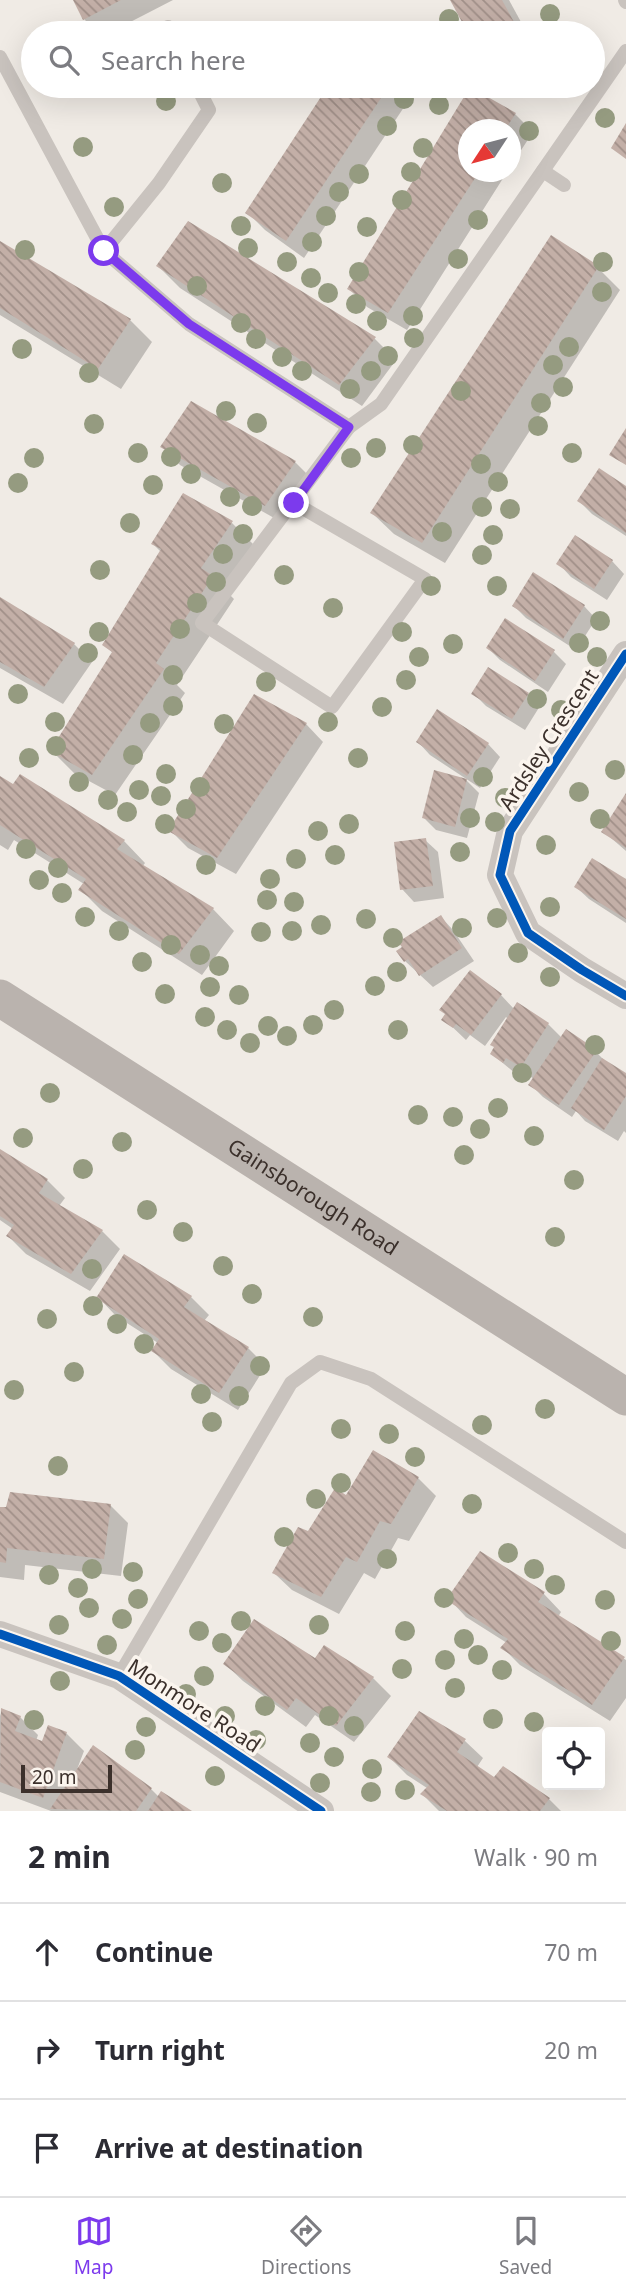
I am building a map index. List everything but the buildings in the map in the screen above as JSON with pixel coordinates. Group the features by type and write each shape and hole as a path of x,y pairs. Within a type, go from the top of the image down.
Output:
{"main road":[{"name":"Gainsborough Road","path":"0,998 626,1397"}],"street":[{"name":"Ardsley Crescent","path":"626,654 510,831 500,875 528,933 626,996"},
{"name":"Monmore Road","path":"0,1634 119,1676 321,1811"}],"lane":[{"path":"605,81 626,51"},
{"path":"0,57 21,96"},
{"path":"22,98 104,251 189,324 349,427"},
{"path":"104,251 159,183 209,110 203,98"},
{"path":"294,503 425,579 332,707 202,622 349,427 381,404 593,98"},
{"path":"543,171 564,185"},
{"path":"119,1676 290,1383 320,1362 371,1379 626,1542"}],"cycle path":[{"path":"626,654 510,831 500,875 528,933 626,996"},
{"path":"0,1634 119,1676 321,1811"}],"route":[{"path":"104,251 189,324 349,427 294,503"}]}
